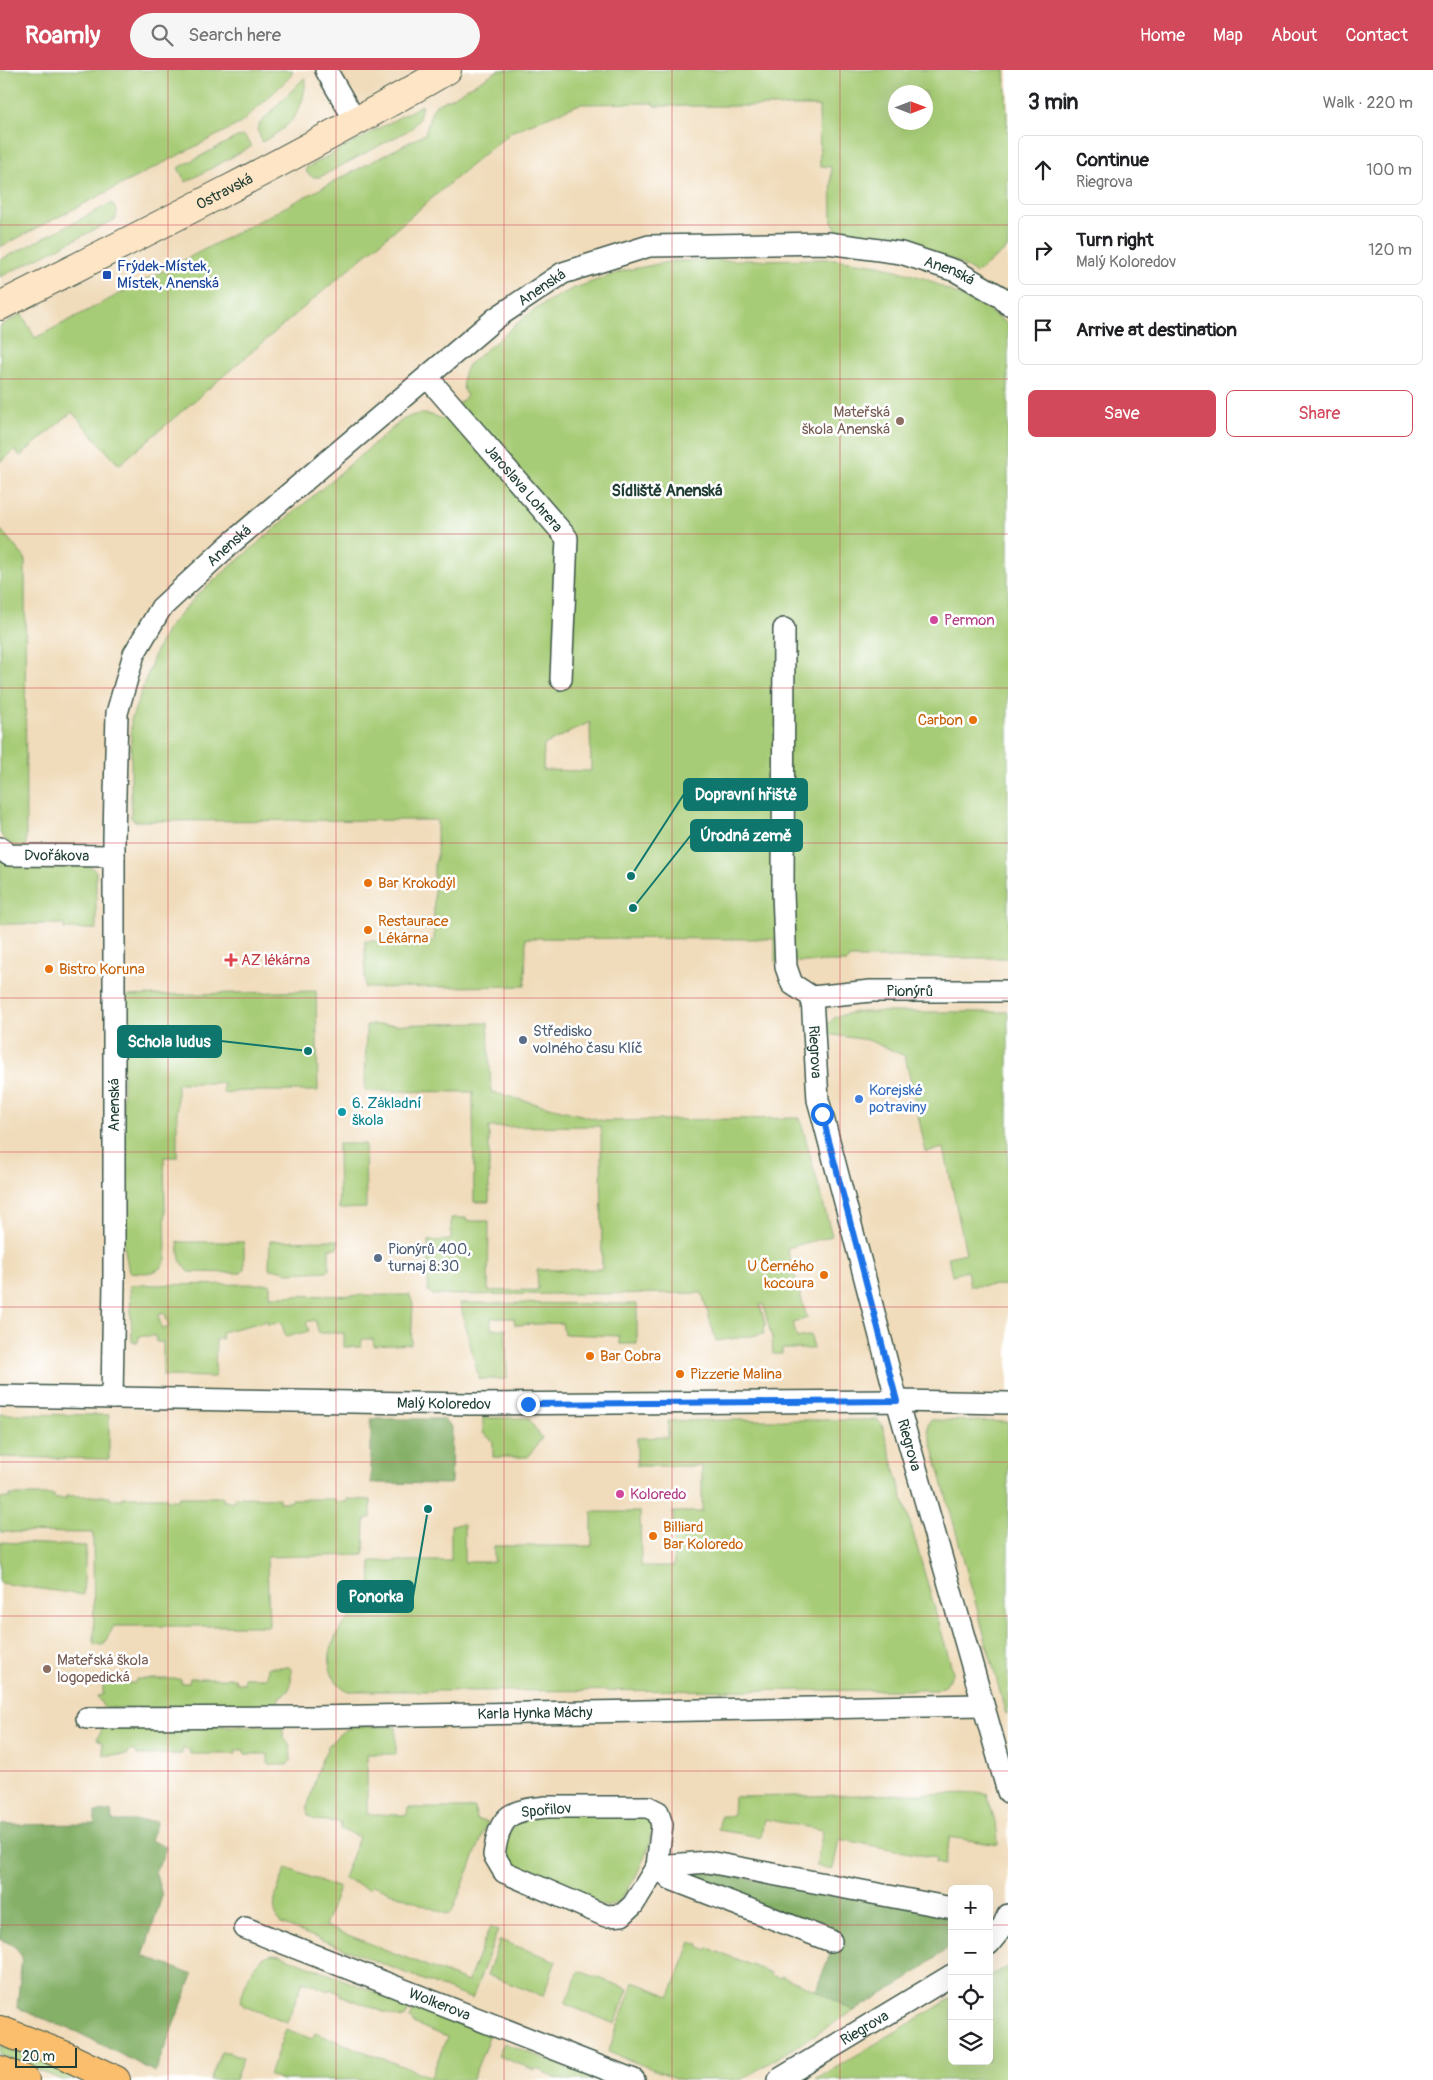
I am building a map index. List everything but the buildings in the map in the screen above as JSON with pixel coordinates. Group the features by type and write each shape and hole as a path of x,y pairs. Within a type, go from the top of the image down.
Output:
{"main road":[{"path":"0,2030 64,2055 116,2080"},
{"path":"0,2070 25,2080"}],"street":[{"path":"326,70 356,122"},
{"name":"Ostravská","path":"0,306 356,122 447,70"},
{"name":"Anenská","path":"112,1398 114,856 117,713 134,654 162,608 229,545 428,378 496,318 563,273 649,246 828,243 901,253 956,271 1001,297 1008,304"},
{"name":"Jaroslava Lohrera","path":"428,378 566,538 561,679"},
{"path":"784,629 783,893 786,967 792,984 812,997"},
{"name":"Dvořákova","path":"0,848 9,855 114,856"},
{"name":"Pionýrů","path":"812,997 871,992 1008,991"},
{"name":"Riegrova","path":"812,997 818,1100 897,1401 1008,1792"},
{"name":"Malý Koloredov","path":"0,1396 470,1404 897,1401 1008,1403"},
{"name":"Karla Hynka Máchy","path":"87,1718 322,1717 982,1705"},
{"name":"Spořilov","path":"546,1807 648,1807 658,1812 662,1825 657,1866 633,1905 622,1915 606,1916 504,1872 494,1855 500,1828 506,1818 520,1810 546,1807"},
{"path":"657,1866 708,1862 948,1907"},
{"path":"657,1866 671,1879 831,1941"},
{"name":"Wolkerova","path":"246,1928 634,2080"},
{"name":"Riegrova","path":"778,2080 948,1977"}],"green space":[{"path":"0,70 293,70 289,78 241,123 0,247"},
{"path":"499,70 1005,70 1008,144 1008,248 976,273 957,262 909,244 838,231 832,222 831,167 820,166 819,106 654,106 653,103 580,104 508,133 508,135 120,464 117,463 72,412 20,456 15,450 0,462 0,326 22,314 35,338 425,134 432,110 437,104"},
{"path":"306,78 302,100 294,117 282,130 262,142 257,129 260,123"},
{"path":"422,105 419,119 411,129 320,177 313,177 307,173 306,168"},
{"path":"244,136 252,146 186,182 178,168 237,137"},
{"path":"112,203 117,211 116,219 0,277 0,260"},
{"path":"834,259 879,265 926,279 983,307 1008,324 1008,958 849,958 847,962 775,962 775,939 526,938 525,986 365,988 365,941 434,941 434,865 437,857 437,820 135,821 131,818 131,720 156,651 167,629 196,596 401,421 411,416 422,414 442,419 467,396 463,388 463,380 468,365 526,316 548,301 572,289 623,271 673,261","holes":["590,722 591,771 543,770 544,745"]},
{"path":"0,529 25,558 26,848 11,844 0,833"},
{"path":"0,860 86,863 96,871 96,929 64,929 64,924 0,924"},
{"path":"316,991 318,1091 244,1091 223,1093 223,1083 177,1083 177,1157 164,1157 166,1259 160,1268 155,1271 145,1273 129,1272 123,1240 123,996"},
{"path":"855,1012 1008,1012 1008,1285 970,1286 967,1271 952,1275 948,1257 966,1253 944,1148 926,1152 905,1056 868,1040 827,1034 827,1026 835,1017"},
{"path":"488,1023 491,1092 604,1121 800,1118 832,1236 787,1248 807,1318 793,1323 797,1338 811,1335 813,1349 782,1349 782,1354 773,1354 772,1338 763,1304 760,1305 765,1324 764,1334 716,1341 702,1293 433,1295 428,1291 428,1241 451,1240 451,1218 466,1218 466,1221 489,1221 488,1291 538,1290 537,1270 602,1269 601,1126 489,1127 489,1202 474,1202 473,1092 365,1091 366,1025"},
{"path":"338,1144 365,1144 366,1208 339,1209"},
{"path":"338,1240 338,1248 329,1248 329,1269 327,1271 288,1273 282,1270 269,1269 270,1241"},
{"path":"178,1242 244,1242 244,1269 241,1273 189,1272 180,1260"},
{"path":"270,1284 270,1296 410,1295 413,1304 411,1344 374,1346 373,1339 362,1339 361,1347 344,1347 344,1333 319,1333 315,1320 306,1322 309,1331 286,1337 281,1322 268,1325 267,1321 221,1332 222,1339 216,1339 215,1377 163,1376 163,1342 156,1342 156,1336 139,1336 138,1342 132,1342 130,1285","holes":["165,1313 169,1327 162,1329 158,1315"]},
{"path":"460,1303 637,1304 637,1344 620,1344 619,1336 564,1334 562,1323 515,1325 514,1318 491,1318 491,1329 506,1329 507,1379 479,1379"},
{"path":"0,1414 109,1415 109,1459 0,1457"},
{"path":"483,1418 528,1418 542,1438 528,1457 493,1457 493,1441 483,1433"},
{"path":"371,1419 443,1419 452,1427 451,1484 371,1483"},
{"path":"878,1420 882,1425 953,1672 945,1686 936,1690 348,1691 339,1685 330,1669 331,1650 338,1632 370,1600 371,1561 451,1561 451,1525 464,1524 464,1562 494,1562 494,1546 592,1546 592,1512 640,1512 641,1566 674,1566 673,1512 702,1512 702,1466 637,1466 637,1438 668,1437 668,1421"},
{"path":"932,1420 1008,1422 1008,1713 1006,1714 928,1430 928,1423"},
{"path":"10,1495 54,1495 54,1499 66,1499 66,1496 110,1496 110,1499 122,1499 122,1497 166,1497 167,1500 178,1500 179,1497 223,1497 223,1501 234,1501 235,1497 279,1498 279,1502 291,1502 291,1499 335,1499 335,1502 347,1502 347,1499 371,1500 371,1518 365,1518 364,1555 267,1557 269,1626 114,1626 103,1645 94,1644 93,1533 0,1532 0,1498 10,1498"},
{"path":"0,1542 86,1546 83,1595 0,1583"},
{"path":"268,1667 289,1667 291,1669 289,1689 284,1695 279,1697 278,1706 270,1708 104,1708 97,1696 103,1695 103,1679 127,1679 127,1683 135,1683 136,1679 181,1679 181,1683 189,1683 190,1678 235,1678 236,1683 244,1683 244,1678 267,1678"},
{"path":"104,1726 278,1726 283,1729 283,1737 290,1745 291,1760 287,1765 268,1765 268,1754 245,1754 244,1750 236,1750 236,1754 190,1754 190,1750 182,1749 182,1754 137,1755 136,1751 128,1751 127,1755 104,1755 102,1742 97,1739"},
{"path":"356,1726 396,1727 396,1754 367,1754 367,1814 407,1815 408,1808 475,1808 476,1820 488,1822 452,1912 449,1915 372,1885 370,1889 343,1878 359,1837 340,1829 341,1822 314,1820 308,1815 307,1808 322,1759 335,1738 344,1731"},
{"path":"987,1793 997,1830 998,1845 950,1837 944,1865 935,1863 936,1858 839,1839 833,1869 816,1866 823,1830 764,1819 761,1837 718,1830 721,1816 733,1816 734,1797"},
{"path":"638,1810 652,1821 649,1847 634,1880 618,1902 607,1907 517,1873 505,1858 504,1843 519,1815"},
{"path":"111,1811 112,1821 157,1821 150,1840 166,1847 155,1871 162,1896 143,1956 193,1975 155,2072 77,2032 17,2008 22,1957 15,1946 0,1939 0,1825 95,1824 95,1812"},
{"path":"286,1868 339,1888 325,1926 468,1982 490,1927 498,1930 472,1999 281,1924 275,1910 275,1903"},
{"path":"699,1870 948,1913 948,1948 909,1978 854,2011 816,1990 832,1949 690,1875"},
{"path":"500,1940 556,1961 543,1996 487,1975"},
{"path":"691,1942 707,1951 708,1948 771,1973 770,1975 780,1978 781,1976 816,1990 854,2011 741,2080 681,2080 608,2052 634,1982 670,1996"},
{"path":"272,1954 281,1955 410,2006 405,2018 402,2017 402,2019 340,1995 341,1993 330,1989 329,1991 303,1981 287,2022 244,2006 240,2001 250,1973 259,1961"},
{"path":"1008,1967 1008,2080 815,2080 948,2000 948,2065 993,2065 993,1974"},
{"path":"579,1971 628,1989 615,2024 565,2004"},
{"path":"414,2006 490,2035 472,2080 282,2080 269,2075 286,2029 312,2039 315,2033 431,2077 447,2037 413,2023 409,2019"},
{"path":"504,2043 600,2080 561,2080 536,2068 535,2070 498,2056"},
{"path":"0,2045 59,2068 83,2080 62,2080 0,2055"},
{"path":"221,2052 229,2052 243,2058 235,2080 210,2080"}],"place":[{"name":"Frýdek-Místek, Místek, Anenská","path":"107,275"},
{"name":"Mateřská škola Anenská","path":"900,421"},
{"name":"Permon","path":"934,620"},
{"name":"Carbon","path":"973,720"},
{"name":"Dopravní hřiště","path":"631,876"},
{"name":"Bar Krokodýl","path":"368,883"},
{"name":"Úrodná země","path":"633,908"},
{"name":"Restaurace Lékárna","path":"368,930"},
{"name":"AZ lékárna","path":"231,960"},
{"name":"Bistro Koruna","path":"49,969"},
{"name":"Středisko volného času Klíč","path":"523,1040"},
{"name":"Schola ludus","path":"308,1051"},
{"name":"Korejské potraviny","path":"859,1099"},
{"name":"6. Základní škola","path":"342,1112"},
{"name":"Pionýrů 400, turnaj 8:30","path":"378,1258"},
{"name":"U Černého kocoura","path":"824,1275"},
{"name":"Bar Cobra","path":"590,1356"},
{"name":"Pizzerie Malina","path":"680,1374"},
{"name":"Koloredo","path":"620,1494"},
{"name":"Ponorka","path":"428,1509"},
{"name":"Billiard Bar Koloredo","path":"653,1536"},
{"name":"Mateřská škola logopedická","path":"47,1669"}],"district":[{"name":"Sídliště Anenská","path":"667,490"}],"route":[{"path":"528,1404 897,1401 822,1114"}]}
